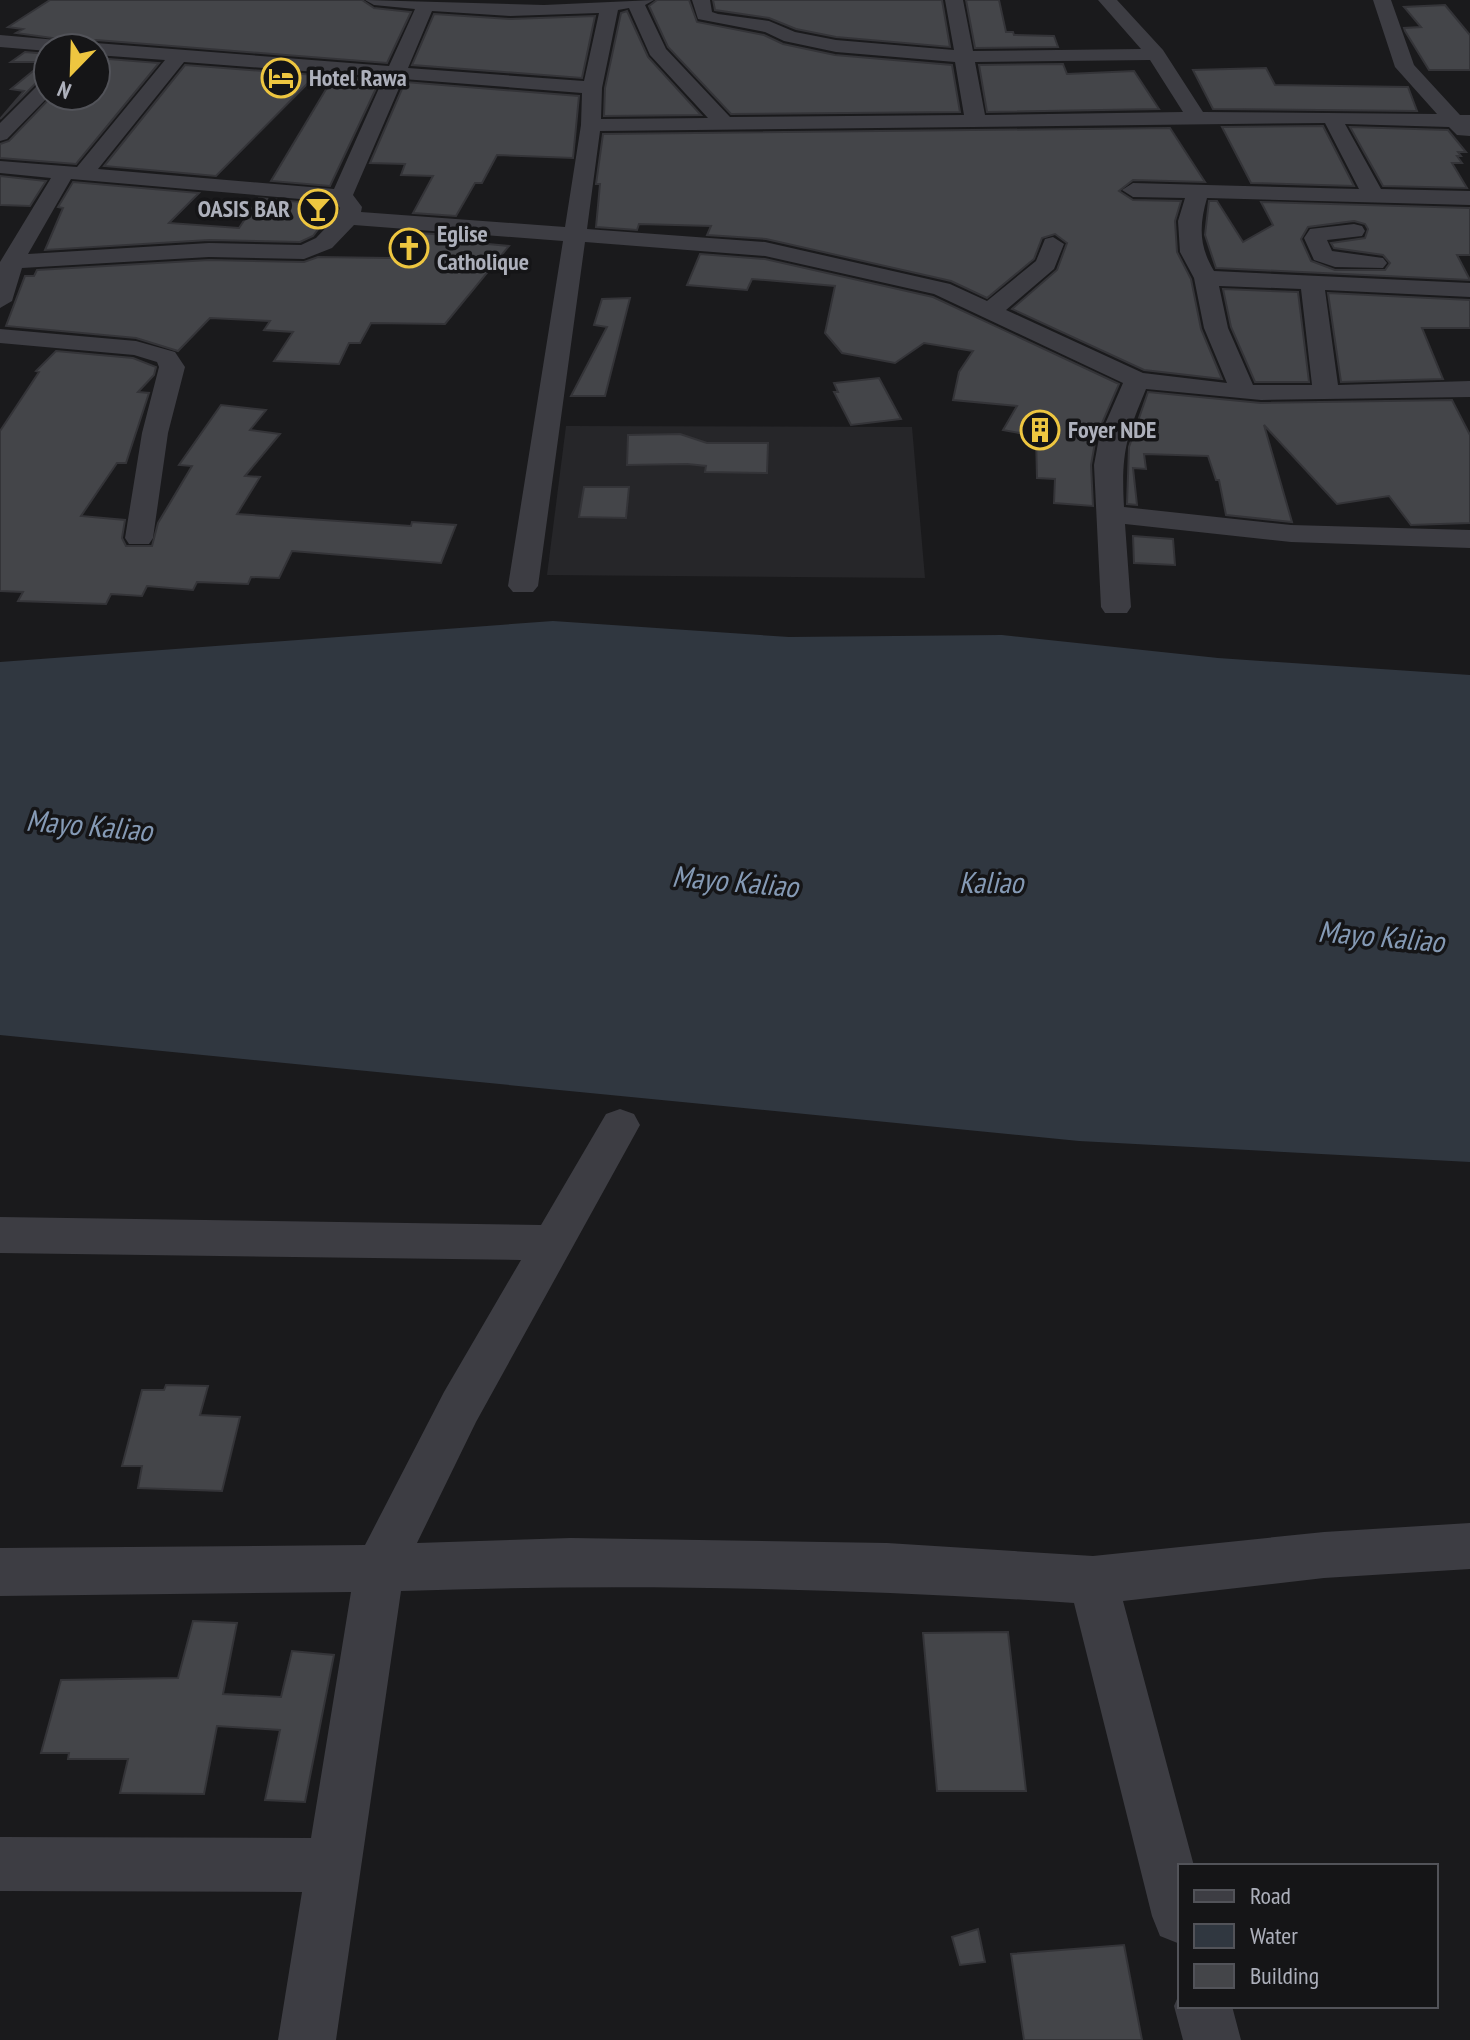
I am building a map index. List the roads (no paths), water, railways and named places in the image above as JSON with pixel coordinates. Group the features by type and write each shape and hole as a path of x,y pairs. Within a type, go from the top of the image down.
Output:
{"street":[{"path":"374,0 538,12 640,1 657,51 726,125"},
{"path":"701,0 704,15 715,20 767,27 794,38 887,51 964,55 1156,54"},
{"path":"954,0 976,123"},
{"path":"1107,0 1156,54 1197,118"},
{"path":"1382,0 1405,67 1464,121 1470,139"},
{"path":"12,262 209,250 304,252 324,243 345,207 395,73 428,3"},
{"path":"523,586 572,237 591,125 592,88 610,4"},
{"path":"0,41 32,44"},
{"path":"112,50 592,88"},
{"path":"0,301 12,262 74,173 179,56"},
{"path":"0,135 32,102"},
{"path":"591,125 976,123 1197,118 1464,121"},
{"path":"1332,118 1374,196"},
{"path":"0,167 74,173 572,237 765,249 942,289 1137,380 1244,392 1462,389 1470,414"},
{"path":"1133,190 1470,198"},
{"path":"1198,191 1189,221 1191,252 1206,278 1216,328 1244,392"},
{"path":"1354,231 1318,234 1315,238 1322,255 1369,263 1441,265"},
{"path":"991,310 1046,264 1053,244"},
{"path":"1206,278 1470,290"},
{"path":"1312,283 1326,392"},
{"path":"0,336 136,348 166,357 172,367 155,433 139,538"},
{"path":"1116,607 1108,465 1112,438 1137,380"},
{"path":"1113,514 1223,529 1383,540 1470,539"},
{"path":"307,2040 380,1566 460,1407 620,1125"},
{"path":"0,1235 553,1243"},
{"path":"0,1572 285,1571 571,1561 840,1566 1093,1580 1324,1555 1470,1546"},
{"path":"1093,1580 1178,1908"},
{"path":"0,1864 335,1865"},
{"path":"1204,2008 1212,2040"}],"water":[{"name":"Kaliao","path":"553,621 789,637 1002,635 1218,658 1470,675 1470,1162 1079,1141 0,1035 0,662"}],"place":[{"name":"Hotel Rawa","path":"281,78"},
{"name":"OASIS BAR","path":"318,209"},
{"name":"Eglise Catholique","path":"409,248"},
{"name":"Foyer NDE","path":"1040,430"}],"water label":[{"name":"Mayo Kaliao","path":"89,826"},
{"name":"Mayo Kaliao","path":"735,882"},
{"name":"Mayo Kaliao","path":"1381,937"}]}
